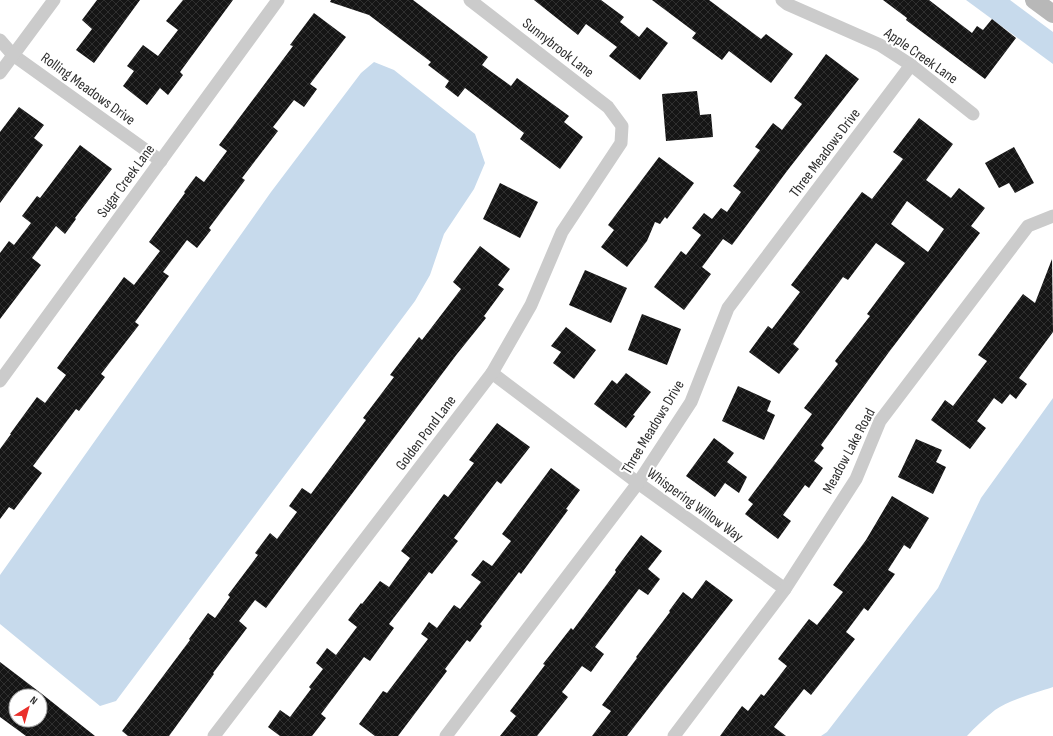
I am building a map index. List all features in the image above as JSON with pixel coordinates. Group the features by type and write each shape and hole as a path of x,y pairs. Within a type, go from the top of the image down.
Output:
{"street":[{"path":"0,74 54,0"},
{"name":"Sugar Creek Lane","path":"0,381 278,0"},
{"name":"Sunnybrook Lane","path":"470,0 608,107 622,126"},
{"name":"Apple Creek Lane","path":"782,0 787,4 880,45 911,65 973,114"},
{"path":"1034,0 1053,14"},
{"name":"Rolling Meadows Drive","path":"0,40 13,55 161,161"},
{"name":"Three Meadows Drive","path":"446,736 638,483 691,402 728,308 911,65"},
{"name":"Golden Pond Lane","path":"214,736 492,373 531,305 562,232 622,143 622,126"},
{"name":"Meadow Lake Road","path":"674,736 785,589 856,479 880,421 1028,226 1053,216"},
{"name":"Whispering Willow Way","path":"492,373 638,483 785,589"}],"water":[{"path":"966,0 1010,0 1053,32 1053,64"},
{"path":"374,62 394,70 475,134 485,163 474,189 444,234 430,275 415,301 116,701 100,706 0,624 0,575 271,192 361,73"},
{"path":"1053,398 1053,687 1022,697 1001,706 984,719 967,736 821,736 827,732 938,588 981,498"}],"building":[{"path":"97,0 140,0 94,63 76,50 92,29 82,20"},
{"path":"183,0 233,0 180,72 183,75 168,95 160,88 147,105 123,86 134,71 127,66 143,45 158,56 178,30 166,21"},
{"path":"331,0 413,0 488,57 482,65 511,86 517,78 569,116 564,122 583,137 560,169 520,139 524,133 465,88 458,97 445,87 449,81 428,65 431,62 369,15 330,2"},
{"path":"534,0 601,0 624,17 620,22 639,37 647,27 668,43 640,80 609,56 617,47 586,24 578,35"},
{"path":"652,0 709,0 761,39 766,34 793,54 771,83 729,51 722,60 692,38 696,33"},
{"path":"883,0 929,0 972,33 977,26 983,30 992,19 1016,38 985,79 906,20 907,18"},
{"path":"314,13 346,37 310,84 317,89 304,107 294,100 273,127 278,131 242,178 245,180 209,228 211,230 197,248 187,240 163,272 169,276 135,322 139,325 101,374 105,377 79,411 76,409 33,466 42,473 14,510 9,507 0,519 0,449 37,397 45,403 66,375 57,368 124,277 134,285 160,251 149,242 196,176 204,182 227,151 219,145 293,46 290,45"},
{"path":"826,54 859,79 787,171 732,245 723,239 702,267 711,274 684,310 654,287 681,251 686,255 701,235 692,228 704,213 712,219 721,208 727,212 741,192 733,186 760,150 755,147 773,123 782,130 802,104 794,98"},
{"path":"697,91 700,115 711,114 713,137 666,141 662,94"},
{"path":"19,107 44,125 34,138 43,145 0,203 0,132"},
{"path":"919,118 953,144 926,180 951,198 959,188 985,208 971,226 980,233 889,352 821,445 824,448 814,461 823,468 809,488 805,485 783,515 791,521 778,539 745,514 753,504 748,500 812,414 804,408 838,364 835,361 870,316 867,314 905,263 876,243 848,280 843,277 793,344 799,349 779,374 749,352 768,326 772,329 800,292 791,285 862,192 872,199 903,159 893,152","holes":["907,201 944,229 928,252 891,224"]},
{"path":"80,145 112,169 75,218 76,219 65,234 56,226 32,258 41,265 0,319 0,253 9,241 14,245 31,223 22,216 37,196 40,198"},
{"path":"1014,147 1034,183 1015,193 1009,183 999,188 985,163"},
{"path":"659,157 694,183 667,219 665,217 660,224 655,222 647,241 627,267 601,247 614,230 608,225"},
{"path":"500,183 538,202 520,238 483,219"},
{"path":"480,246 510,269 498,285 504,289 484,316 486,318 457,354 266,608 255,600 239,621 247,628 213,673 214,674 169,736 128,736 122,731 190,640 189,639 208,613 215,618 230,597 228,595 258,555 255,553 270,533 277,539 297,512 289,506 302,488 311,494 366,420 363,418 394,377 390,375 419,337 422,340 461,289 453,282"},
{"path":"1052,259 1053,332 1019,378 1027,384 1016,399 1010,394 1002,404 994,398 977,421 986,428 970,449 931,420 945,400 953,406 987,361 978,355 1023,294 1035,303"},
{"path":"585,270 627,288 611,323 569,305"},
{"path":"642,314 681,329 667,365 628,350"},
{"path":"566,327 596,350 574,379 553,363 561,352 551,346"},
{"path":"626,373 651,392 633,415 635,416 626,428 594,404 612,380 617,384"},
{"path":"738,386 771,401 767,411 775,415 764,440 722,421"},
{"path":"497,423 530,447 501,484 497,481 454,538 458,541 432,574 429,572 389,624 394,628 370,661 364,657 321,714 326,718 312,736 280,736 268,727 280,710 290,717 311,689 309,687 323,669 316,663 327,648 336,655 357,627 348,620 380,581 389,587 410,558 401,551 444,494 448,497 474,463 469,460"},
{"path":"714,438 734,453 727,462 747,477 739,493 725,483 715,497 686,476"},
{"path":"916,439 942,450 936,462 946,467 933,494 898,477"},
{"path":"551,468 580,490 566,509 568,510 521,574 519,572 480,624 482,626 470,642 467,640 445,669 447,671 398,736 375,736 359,724 383,691 387,693 428,639 421,634 429,622 437,628 454,605 460,609 481,582 471,575 483,560 492,566 511,541 502,534"},
{"path":"892,496 929,518 910,549 904,545 888,570 895,574 868,611 864,608 846,632 855,639 811,695 804,689 774,727 786,736 720,736 742,706 748,711 761,694 764,696 787,666 778,659 809,619 817,625 843,592 833,585 866,540"},
{"path":"641,535 662,551 648,569 660,579 648,595 639,589 595,647 604,654 591,672 582,666 562,692 568,697 537,736 500,736 516,716 510,711 545,665 543,664 571,628 573,630 616,572 615,570"},
{"path":"706,580 733,600 627,736 592,736 611,711 602,705 670,612 669,611 683,592 692,599"},
{"path":"0,662 34,688 8,688 8,723 0,717"},
{"path":"48,699 95,736 26,736 15,728 48,728"}]}
